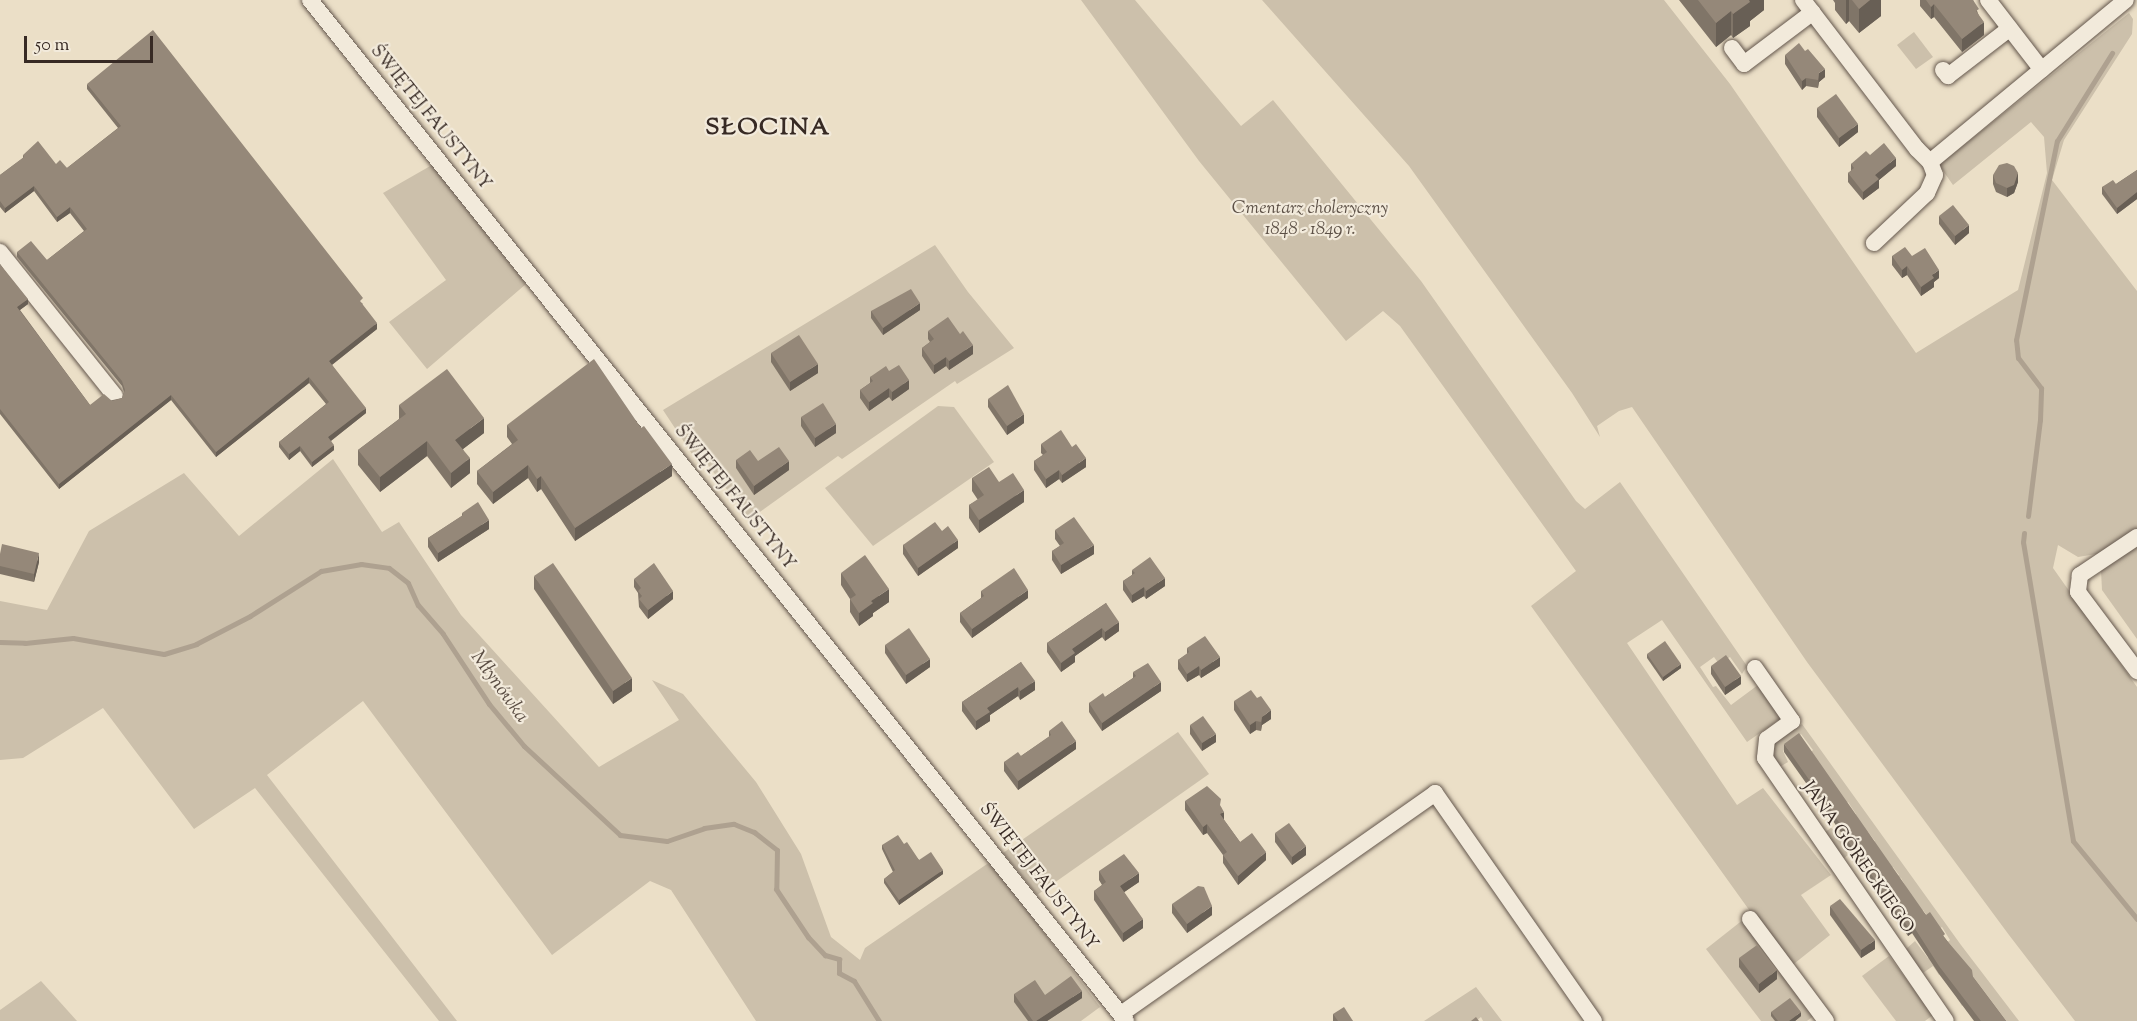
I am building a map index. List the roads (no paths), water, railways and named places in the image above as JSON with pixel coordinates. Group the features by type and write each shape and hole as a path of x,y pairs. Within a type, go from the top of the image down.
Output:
{"street":[{"name":"ŚWIĘTEJ FAUSTYNY","path":"310,0 1124,1018"},
{"path":"1988,0 2042,70"},
{"path":"1930,162 2126,0"},
{"path":"1732,48 1744,64 1808,6 1917,149 1930,162 1935,175 1927,193 1874,243"},
{"path":"1943,70 1948,76 2010,28"},
{"path":"0,252 115,396"},
{"path":"2137,537 2080,575 2078,592 2137,671"},
{"name":"JANA GÓRECKIEGO","path":"1755,668 1792,722 1767,739 1765,758 1946,1021"},
{"path":"1124,1018 1435,793 1594,1021"},
{"path":"1750,920 1826,1021"}],"waterway":[{"path":"2028,516 2040,420 2041,388 2018,358 2016,340 2057,141 2112,53"},
{"path":"2024,533 2023,542 2073,841 2137,919"},
{"name":"Młynówka","path":"0,642 25,643 73,638 164,654 196,644 250,616 321,571 361,564 389,568 408,583 418,605 443,634 489,704 524,746 620,835 667,841 704,828 734,824 754,832 777,850 776,889 808,937 825,955 839,959 839,973 854,981 879,1021"}],"district":[{"name":"SŁOCINA","path":"768,129"}],"park label":[{"name":"Cmentarz choleryczny 1848 - 1849 r.","path":"1310,220"}]}
